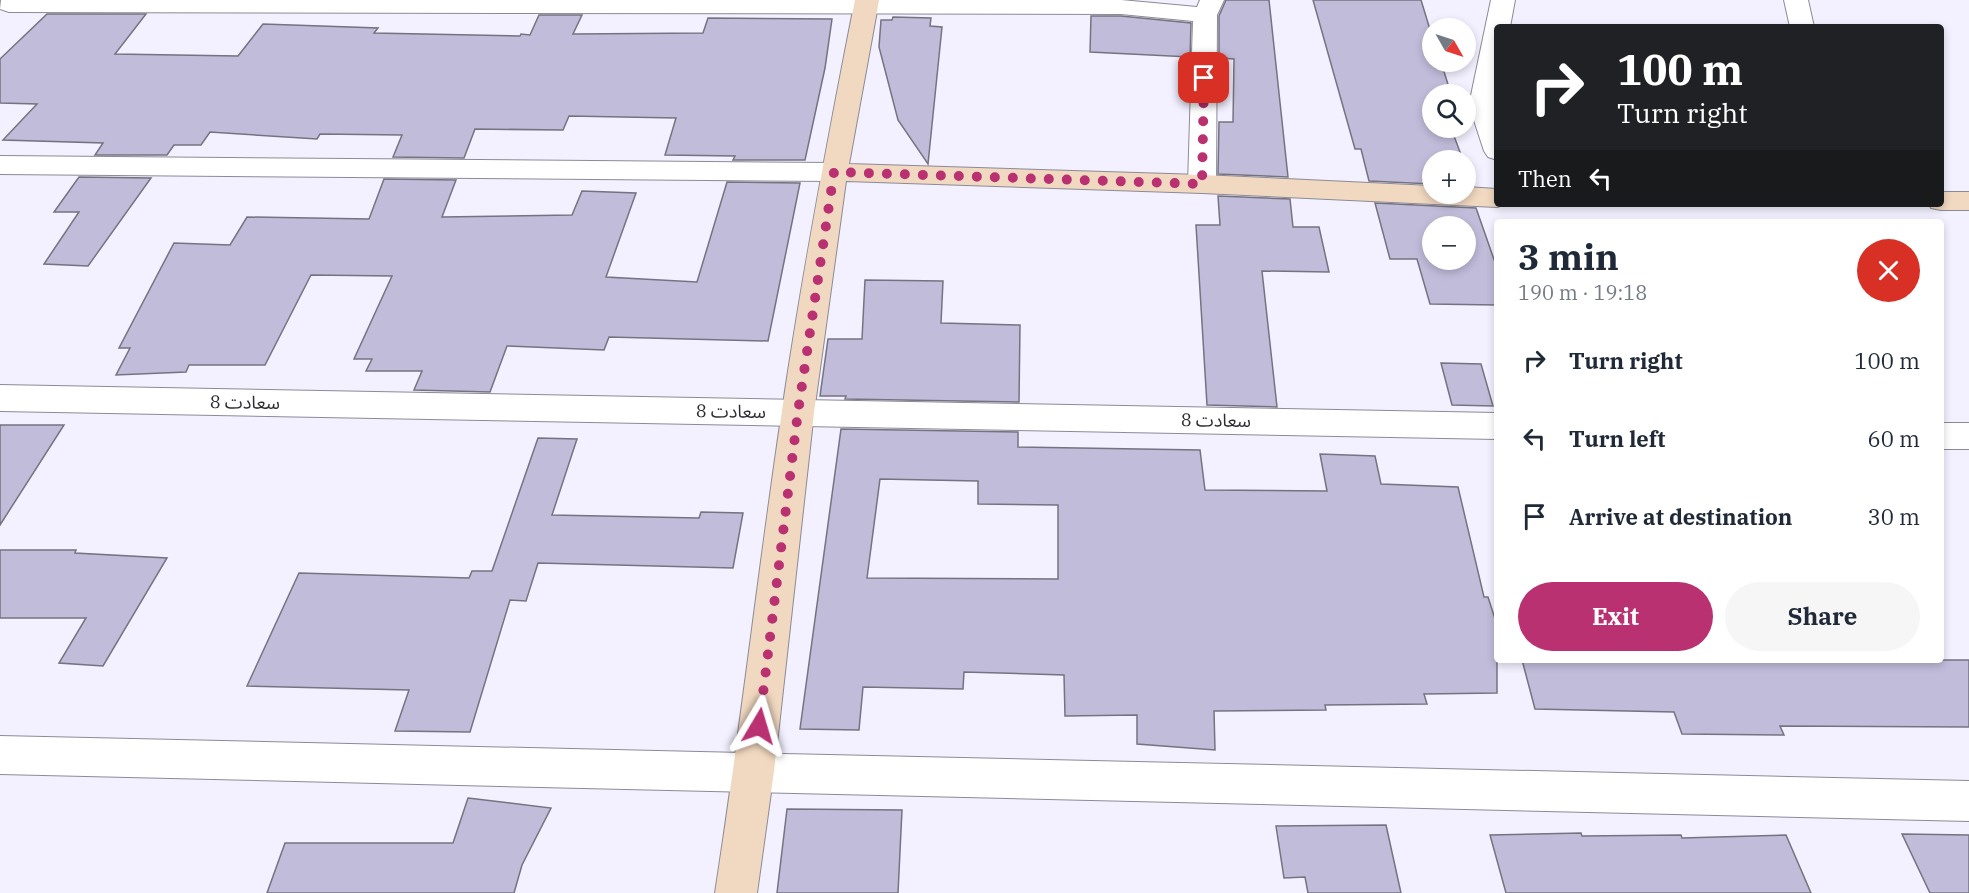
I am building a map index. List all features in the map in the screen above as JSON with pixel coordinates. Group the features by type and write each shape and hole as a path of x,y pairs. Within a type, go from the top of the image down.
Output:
{"main road":[{"path":"736,893 754,771 798,412 834,172 867,3"},
{"path":"834,172 1202,184 1494,198"},
{"path":"1944,201 1969,201"}],"street":[{"path":"1498,24 1503,0"},
{"path":"1796,0 1801,24"},
{"path":"9,5 867,3 1208,8 1202,184"},
{"path":"1494,43 1482,105 1494,142"},
{"path":"0,165 834,172"},
{"name":"سعادت 8","path":"0,398 1494,426"},
{"path":"1944,436 1969,436"},
{"path":"0,754 1969,801"}],"building":[{"path":"1226,0 1269,0 1288,177 1218,174 1219,122 1233,122 1234,59 1219,58 1219,16"},
{"path":"1313,0 1421,0 1426,18 1422,18 1422,72 1444,72 1448,84 1422,84 1422,138 1455,138 1459,150 1422,150 1422,184 1369,181 1361,149 1355,149"},
{"path":"47,14 146,14 115,54 238,56 263,24 378,28 374,33 520,36 521,34 530,35 539,15 582,15 573,34 703,33 708,18 832,19 825,68 805,160 733,160 735,156 665,155 676,118 569,116 563,130 475,129 464,158 393,157 402,135 320,134 317,139 210,132 201,145 174,145 167,155 95,155 103,143 3,140 37,104 0,103 0,59"},
{"path":"1091,16 1121,16 1191,23 1190,57 1090,52"},
{"path":"893,17 931,18 930,26 942,27 928,164 898,120 879,47 881,20 892,20"},
{"path":"79,177 151,178 88,266 44,264 79,212 54,212"},
{"path":"384,179 456,180 442,217 572,215 582,191 636,193 606,277 697,282 727,182 800,183 768,341 609,337 604,350 507,346 490,392 414,390 422,371 366,371 372,359 354,359 392,276 311,275 265,365 189,365 186,372 116,375 130,348 119,348 174,243 230,245 247,217 369,219"},
{"path":"1218,196 1290,199 1293,227 1319,227 1329,272 1262,271 1277,407 1207,405 1196,225 1220,225"},
{"path":"1375,203 1476,208 1494,259 1494,305 1430,304 1417,259 1390,259"},
{"path":"865,280 943,281 941,323 1020,325 1019,402 845,399 846,396 820,396 828,339 862,339"},
{"path":"1441,363 1481,364 1493,406 1452,405"},
{"path":"0,425 64,425 0,525"},
{"path":"841,429 1018,432 1018,447 1200,450 1205,490 1327,491 1320,454 1375,456 1381,484 1458,487 1484,597 1488,597 1494,616 1494,663 1497,663 1497,693 1424,694 1427,704 1325,705 1326,710 1214,711 1215,750 1137,744 1137,715 1065,716 1064,675 964,672 963,689 863,687 859,730 800,729","holes":["880,479 978,481 978,504 1058,505 1058,579 867,578"]},
{"path":"538,438 577,439 552,515 699,518 701,512 743,513 733,568 538,563 526,601 510,600 470,732 395,731 409,690 247,686 299,573 469,578 472,571 492,571"},
{"path":"0,550 76,550 75,553 167,558 103,666 59,663 86,618 0,618"},
{"path":"1944,660 1969,660 1969,727 1780,726 1784,735 1682,734 1674,712 1535,709 1523,663 1944,663"},
{"path":"468,798 551,808 522,865 514,893 267,893 285,843 453,843"},
{"path":"787,809 902,810 898,893 777,893"},
{"path":"1386,825 1401,893 1308,893 1305,877 1284,878 1276,826"},
{"path":"1581,833 1582,836 1681,835 1682,838 1786,835 1811,893 1506,893 1490,835"},
{"path":"1902,834 1969,835 1969,893 1930,893"}],"route":[{"path":"759,726 798,412 834,172 1202,184 1204,78"}]}
